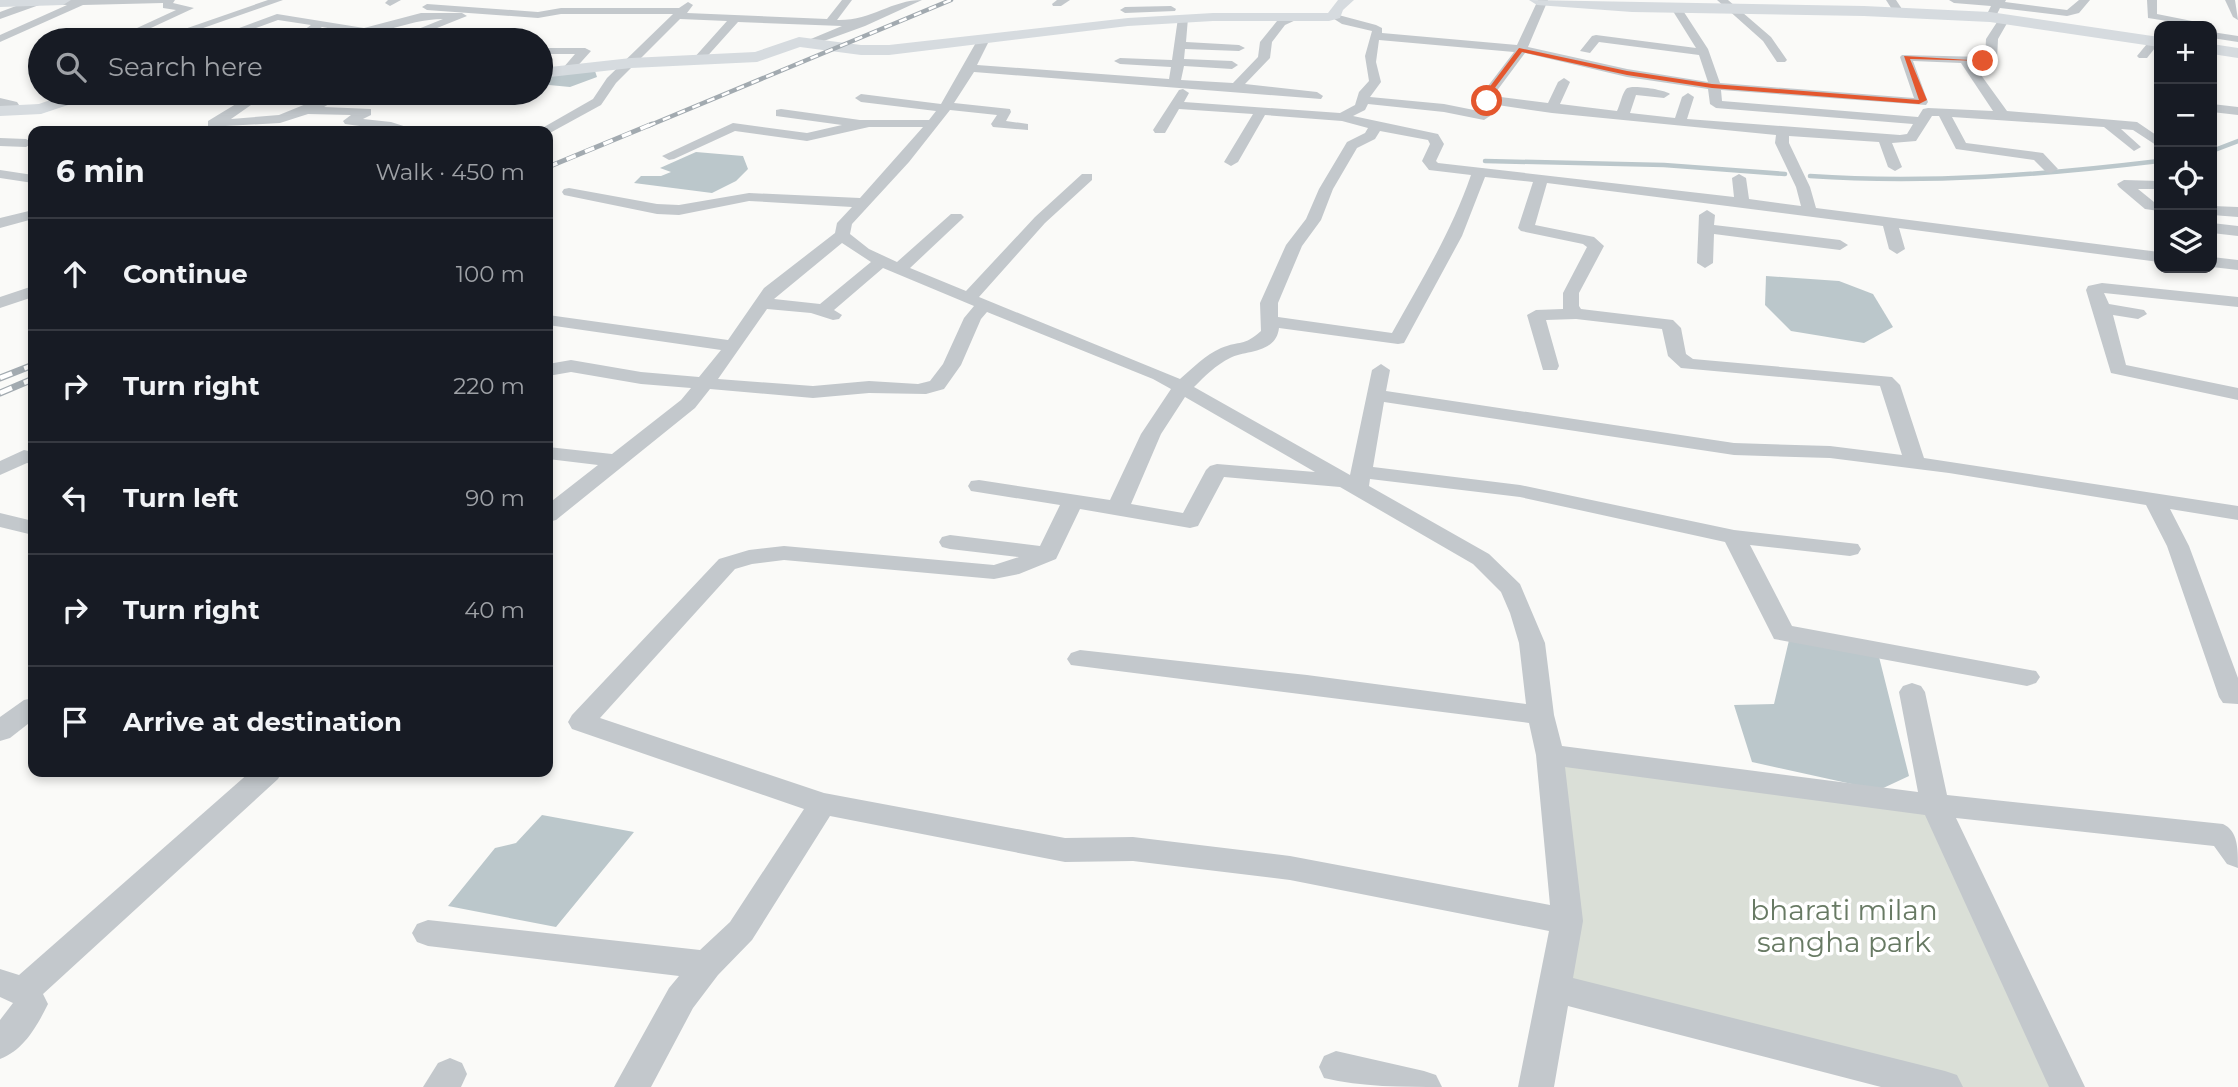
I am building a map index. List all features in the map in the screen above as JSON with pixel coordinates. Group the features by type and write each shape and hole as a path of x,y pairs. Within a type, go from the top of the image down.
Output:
{"main road":[{"path":"1,11 42,1 63,0"},
{"path":"1537,0 1676,8 1728,4 1998,10 2154,40"},
{"path":"2217,50 2238,53"}],"street":[{"path":"42,1 163,0"},
{"path":"143,28 189,8 167,6 170,0"},
{"path":"195,28 278,0"},
{"path":"553,126 597,102 611,81 681,14 692,0"},
{"path":"831,21 847,0"},
{"path":"810,43 917,0"},
{"path":"1335,15 1336,9 1348,0"},
{"path":"1543,0 1518,54 1485,99 1552,109 1681,122 1884,138 1911,138 1928,112 2003,115 2139,127 2154,140"},
{"path":"1954,0 1998,10 2067,13 2075,12 2085,0"},
{"path":"2151,0 2152,16 2187,21"},
{"path":"2230,0 2237,19"},
{"path":"0,39 81,2"},
{"path":"1728,4 1767,40 1781,60"},
{"path":"427,7 538,15 561,11 681,14 861,24"},
{"path":"553,71 631,63 757,57 794,43 889,50 984,39 1125,8 1294,17 1335,15"},
{"path":"1125,8 1172,10"},
{"path":"1676,8 1689,24 1690,33 1703,52 1714,80 1716,104 1922,121"},
{"path":"1160,130 1177,105 1180,82 1181,45 1172,10"},
{"path":"1375,36 1518,54 1627,73 1714,93 1922,102 1906,57 1991,60 1998,10"},
{"path":"430,28 474,11"},
{"path":"1335,15 1346,24 1378,30 1369,47 1375,82 1365,92 1362,107 1342,117"},
{"path":"375,28 421,16 462,16"},
{"path":"246,28 277,17 346,28"},
{"path":"1236,87 1264,58 1266,42 1281,23 1294,17"},
{"path":"699,59 736,19"},
{"path":"315,28 317,23"},
{"path":"2217,36 2238,39"},
{"path":"1586,51 1596,38 1703,52"},
{"path":"553,511 688,404 770,292 842,235 845,223 941,113 972,68 984,39"},
{"path":"2143,56 2154,44"},
{"path":"1181,45 1239,48"},
{"path":"553,51 585,51 569,68"},
{"path":"1518,54 1597,74"},
{"path":"1120,61 1232,65"},
{"path":"1966,61 2003,115"},
{"path":"972,68 1109,81 1180,82 1317,96"},
{"path":"1552,109 1564,82"},
{"path":"1622,116 1632,91 1688,97 1714,93"},
{"path":"1681,122 1688,97"},
{"path":"861,98 941,113"},
{"path":"1363,100 1444,108 1484,116"},
{"path":"1,108 41,108 50,105"},
{"path":"211,126 243,105"},
{"path":"224,126 280,119 317,105"},
{"path":"1177,105 1342,117 1376,127 1433,137 1437,144 1429,161 1434,167 1707,198 2154,256"},
{"path":"2217,109 2238,111"},
{"path":"307,110 366,112 350,121 386,126"},
{"path":"1231,162 1261,111"},
{"path":"669,156 733,127 807,137 867,124 900,122 941,113 1005,112 998,124 1023,127"},
{"path":"781,113 867,124"},
{"path":"1944,113 1961,146 2038,156 2051,169"},
{"path":"357,126 365,122"},
{"path":"2108,124 2134,147"},
{"path":"1118,508 1156,422 1181,387 1221,354 1234,347 1253,348 1270,332 1269,303 1294,244 1313,220 1326,189 1352,145 1370,136 1376,127"},
{"path":"1783,130 1782,143 1803,187 1810,212"},
{"path":"1884,138 1895,167"},
{"path":"0,142 26,143"},
{"path":"1270,321 1398,339 1450,244 1480,171"},
{"path":"0,174 28,178"},
{"path":"553,369 571,366 641,378 813,392 869,387 919,390 937,385 952,365 974,318 977,301 1014,246 1087,177"},
{"path":"1541,178 1526,228 1588,240 1596,246 1571,293 1570,306 1576,314"},
{"path":"1739,178 1742,203"},
{"path":"2154,185 2124,184 2154,206"},
{"path":"569,192 657,209 679,210 749,197 864,204"},
{"path":"1705,263 1707,198"},
{"path":"2217,211 2238,212"},
{"path":"0,223 28,216"},
{"path":"762,303 827,313 956,217"},
{"path":"1889,222 1897,249"},
{"path":"1707,229 1840,244"},
{"path":"2217,229 2238,230"},
{"path":"842,235 863,252 890,265 1160,375 1356,481 1481,559 1513,589 1532,643 1541,716 1550,754 1567,921 1536,1087"},
{"path":"2217,263 2238,265"},
{"path":"2238,302 2096,288 2094,290 2102,308 2118,369 2238,394"},
{"path":"0,303 28,293"},
{"path":"2102,308 2138,314"},
{"path":"1550,366 1536,315 1576,314 1667,324 1672,328 1677,356 1688,364 1885,381 1889,385 1915,462"},
{"path":"553,321 733,346"},
{"path":"1356,481 1381,370"},
{"path":"1376,395 1734,449 1830,452 1915,462 2238,513"},
{"path":"553,454 615,461"},
{"path":"0,469 24,456 28,457"},
{"path":"979,486 1191,521 1217,470 1520,491 1734,537 1850,549"},
{"path":"2154,499 2178,545 2232,697"},
{"path":"1073,500 1048,554 1011,569 994,572 784,552 749,557 727,564 581,722 823,804 1065,850 1133,849 1290,868 1567,921"},
{"path":"0,520 28,527"},
{"path":"1734,537 1783,633 2027,677"},
{"path":"950,542 1048,554"},
{"path":"1080,659 1307,684 1541,716"},
{"path":"1912,692 1936,805 2067,1087"},
{"path":"0,731 28,711"},
{"path":"1550,754 1936,805 2223,835 2238,856"},
{"path":"0,1042 17,1026 31,1004 12,987 262,777"},
{"path":"632,1087 681,998 706,965 741,931 823,804"},
{"path":"428,933 706,965"},
{"path":"1554,988 1945,1087"},
{"path":"1336,1066 1424,1087"}],"green space":[{"name":"bharati milan sangha park","path":"1550,755 1935,805 2067,1087 1945,1087 1554,988"}],"shaded area":[{"path":"594,68 597,77 570,87 553,85 553,74"},
{"path":"696,152 743,156 748,169 736,181 712,193 634,183 641,176 661,176 671,172 660,168"},
{"path":"1766,276 1839,281 1873,294 1893,327 1864,343 1791,331 1765,305"},
{"path":"1790,636 1878,653 1909,776 1879,790 1752,762 1734,705 1774,704"},
{"path":"542,815 634,832 556,927 448,906 495,848 516,843"}],"waterway":[{"path":"2217,149 2238,141"},
{"path":"1485,161 1664,165 1785,174"},
{"path":"1810,176 1898,179 1985,177 2154,162"}],"railway":[{"path":"648,126 951,0"},
{"path":"553,165 652,124"},
{"path":"0,378 28,367"},
{"path":"0,393 28,381"}],"route":[{"path":"1487,101 1485,97 1521,50 1627,73 1712,86 1919,102 1923,100 1906,57 1983,61"}]}
